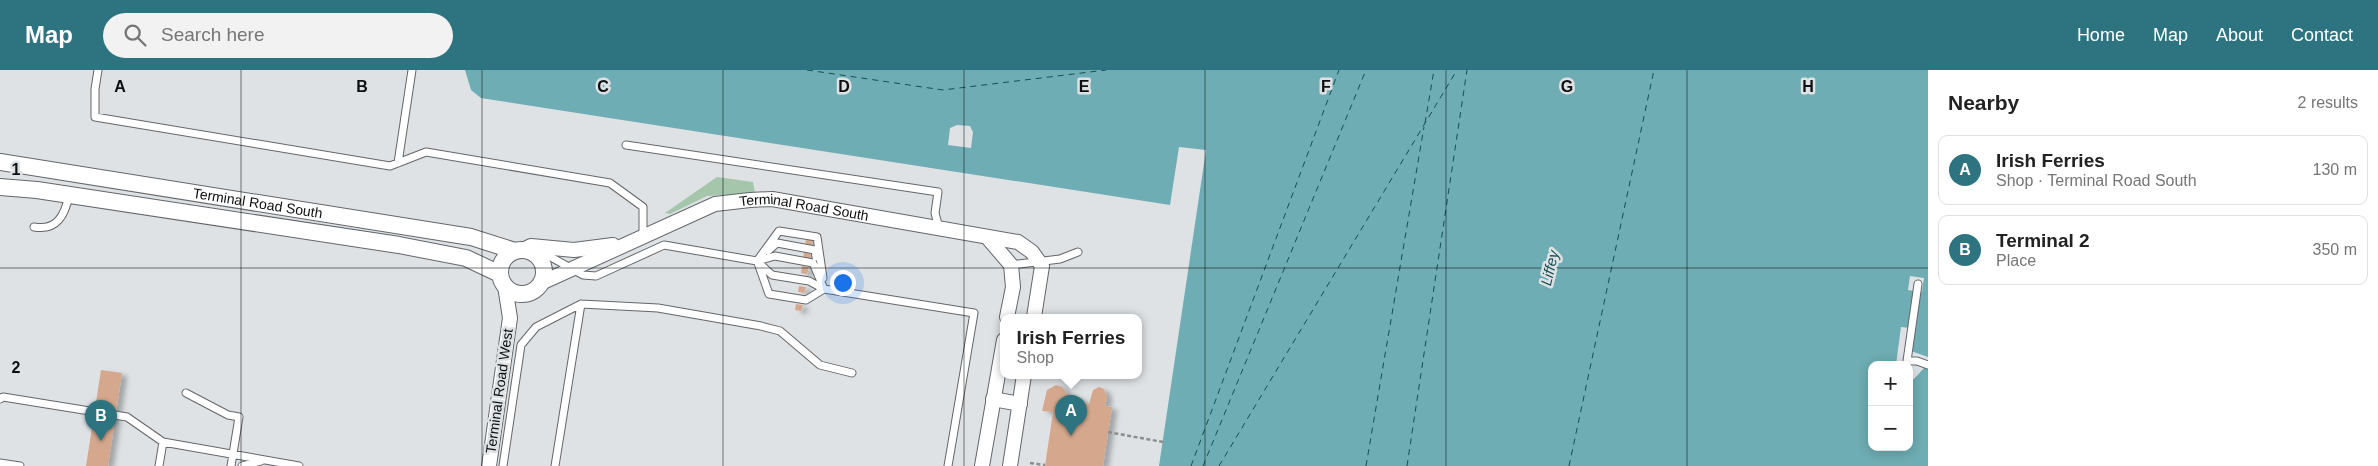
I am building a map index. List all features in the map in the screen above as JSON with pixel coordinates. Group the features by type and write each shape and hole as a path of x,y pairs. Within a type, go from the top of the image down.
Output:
{"street":[{"name":"Terminal Road South","path":"0,162 471,237 524,251 531,246 574,250 629,243"},
{"name":"Terminal Road South","path":"0,188 19,187 69,194 408,247 466,258 503,280"},
{"name":"Terminal Road South","path":"541,283 715,204 772,199 1018,242 1032,252 1039,262"},
{"path":"987,237 1010,265 1013,287 1008,314"},
{"path":"524,251 539,258 544,270 541,283 536,289 523,294 510,290 503,280 504,260 524,251"},
{"path":"1034,314 1042,266 1039,262"},
{"name":"Terminal Road West","path":"488,466 510,318 503,280"},
{"path":"982,466 1000,361"},
{"path":"1010,466 1023,379"},
{"path":"993,399 1020,404"}],"lane":[{"path":"98,70 95,89 95,117 390,166 426,152 610,183 643,207 643,236"},
{"path":"398,162 412,70"},
{"path":"626,145 938,192 936,213 939,228"},
{"path":"34,227 50,228 59,222 66,209 69,194"},
{"path":"757,261 779,231 817,238 824,288"},
{"path":"757,261 777,243 815,250 824,288"},
{"path":"524,251 548,256 583,276 596,276 664,245 757,261 775,256 813,263 824,288"},
{"path":"1010,265 1060,259 1078,252"},
{"path":"757,261 772,275 809,282 824,288 974,313 948,466"},
{"path":"757,261 769,294 806,300 824,288"},
{"path":"1906,361 1918,284"},
{"path":"555,466 581,304"},
{"path":"503,466 521,345 536,327 581,304 658,308 780,331 820,365 852,373"},
{"path":"1913,362 1917,361 1928,365"},
{"path":"186,393 228,415 239,418 231,466"},
{"path":"0,399 3,397 127,417 163,442 299,466"},
{"path":"159,466 163,442"},
{"path":"242,466 264,460"},
{"path":"0,463 20,466"}],"path":[{"path":"1108,432 1163,442"},
{"path":"1030,463 1045,465"}],"green space":[{"path":"717,177 753,182 755,193 707,196 670,214 665,213"}],"water":[{"name":"Liffey","path":"465,70 1928,70 1928,466 1159,466 1206,150 1179,147 1170,205 481,98 471,90"}],"pier":[{"path":"957,125 970,126 973,132 971,148 948,145 950,128"},
{"path":"1910,276 1924,278 1922,292 1918,291 1911,351 1928,357 1928,369 1924,368 1914,379 1913,361 1897,361 1901,327 1910,328 1914,291 1908,290"}],"building":[{"path":"806,239 813,240 812,247 805,246"},
{"path":"804,252 811,254 810,260 803,259"},
{"path":"802,266 809,267 807,274 801,273"},
{"path":"799,286 806,287 804,293 798,292"},
{"path":"796,304 803,305 801,311 795,310"},
{"path":"101,370 122,373 108,466 86,466"},
{"path":"1056,385 1062,387 1068,395 1083,399 1082,402 1089,404 1093,390 1099,387 1104,389 1107,397 1105,406 1112,407 1103,466 1045,466 1053,412 1042,411 1047,390"}],"ferry route":[{"path":"807,70 943,90 1106,70"},
{"path":"1191,466 1339,70"},
{"path":"1203,466 1366,70"},
{"path":"1425,123 1434,70"},
{"path":"1219,466 1457,70"},
{"path":"1407,466 1467,70"},
{"path":"1569,466 1654,70"},
{"path":"1366,466 1424,127"}],"place":[{"name":"Irish Ferries","path":"1071,436"},
{"name":"Terminal 2","path":"101,441"}]}
